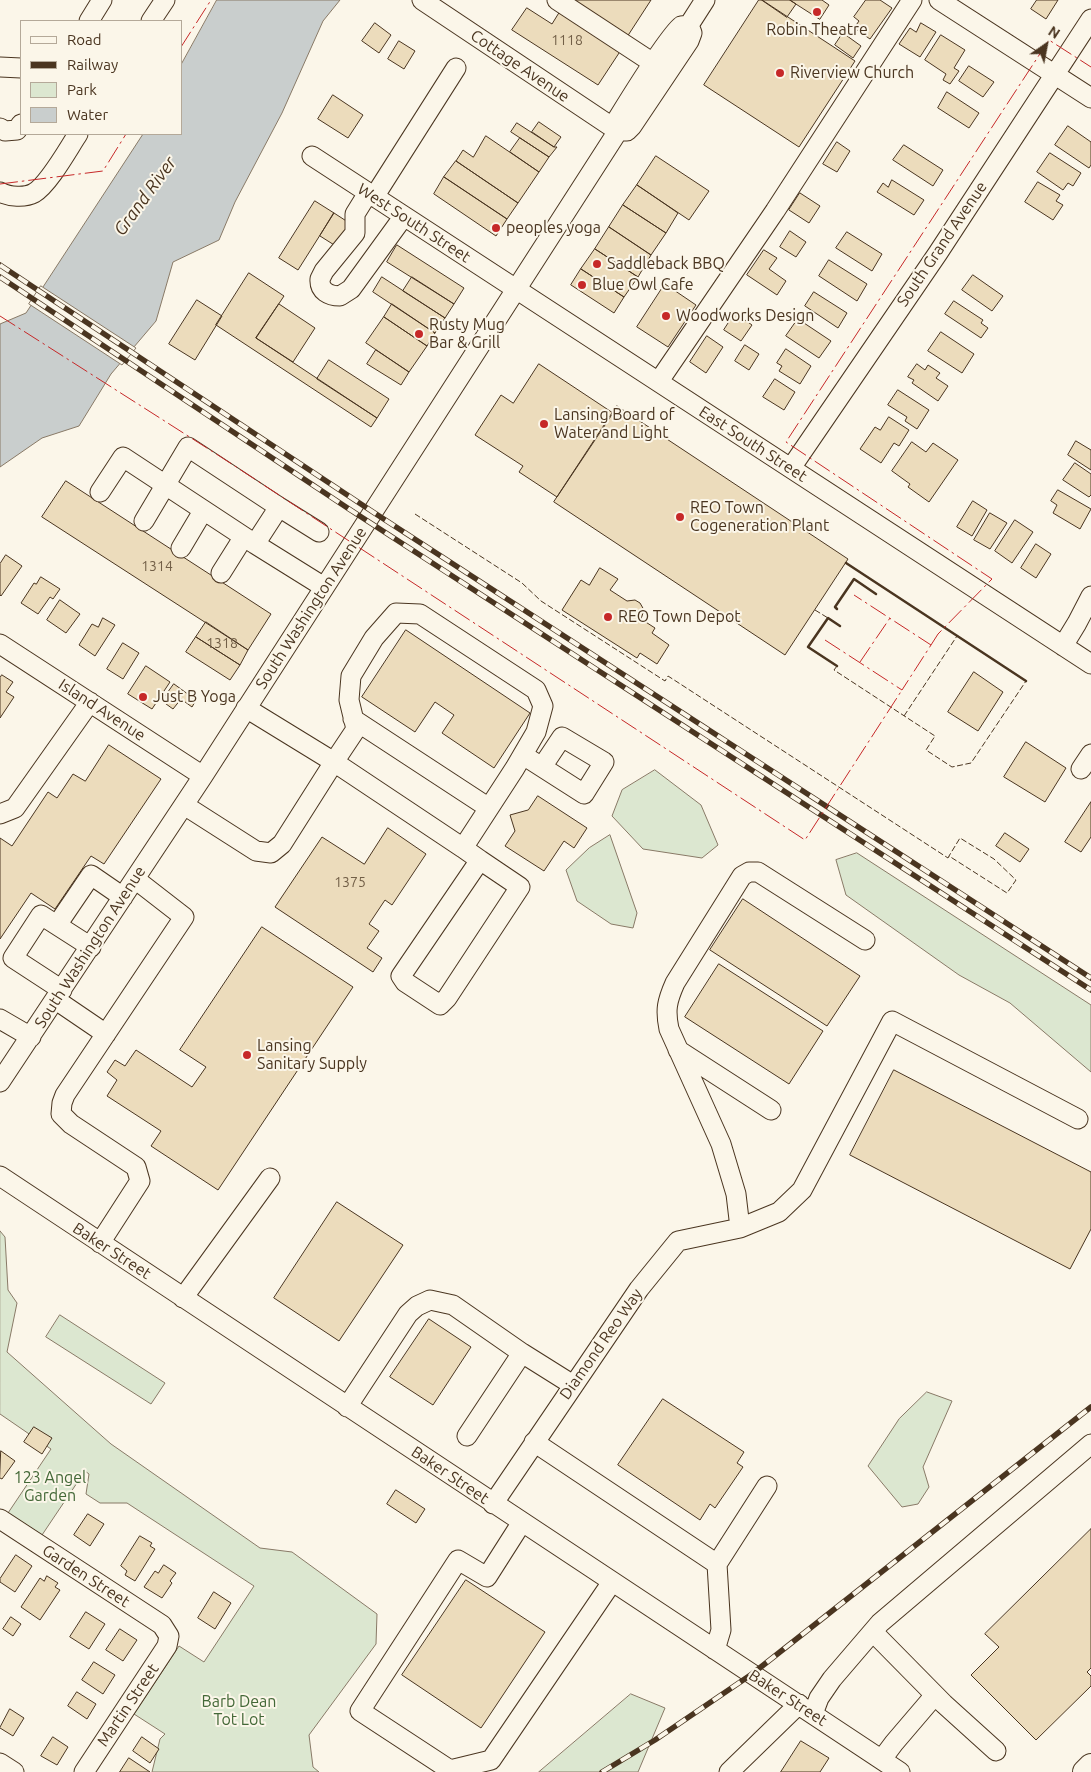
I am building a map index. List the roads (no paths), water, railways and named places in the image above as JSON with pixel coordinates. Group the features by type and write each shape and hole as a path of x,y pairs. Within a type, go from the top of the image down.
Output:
{"main road":[{"path":"1084,1772 1091,1766"}],"street":[{"path":"90,20 102,0"},
{"path":"152,20 165,0"},
{"name":"Cottage Avenue","path":"422,0 618,131"},
{"path":"557,0 653,64"},
{"name":"South Washington Avenue","path":"0,1081 203,776 516,290 618,131 616,124 618,118 675,30 681,26 689,25 706,0"},
{"path":"658,382 775,211 912,0"},
{"path":"939,0 1091,98"},
{"name":"South Grand Avenue","path":"790,468 938,253 1091,19"},
{"name":"South Washington Avenue","path":"618,131 627,131 636,120 689,40 692,33 689,25"},
{"path":"0,67 20,68"},
{"path":"404,216 351,288 340,296 325,292 321,288 320,279 324,271 355,233 356,214 371,195 456,68"},
{"path":"0,128 5,131 17,130 20,126"},
{"path":"0,192 10,196 33,193 47,180 77,135"},
{"name":"West South Street","path":"312,156 516,290"},
{"name":"East South Street","path":"516,290 1091,664"},
{"path":"144,521 188,447 319,532"},
{"path":"100,492 123,457 249,541 324,587"},
{"path":"221,573 280,507"},
{"path":"181,548 203,511"},
{"path":"1063,646 1091,596"},
{"path":"184,805 256,851 271,854 282,844 356,729 349,700 351,676 374,638 396,613 420,614 536,690 543,706 536,732 463,848"},
{"name":"Island Avenue","path":"0,644 203,776"},
{"path":"0,814 15,808 90,702"},
{"path":"246,708 334,762 463,848 520,887 447,998 440,1005 405,982 401,976 480,860"},
{"path":"353,719 489,808"},
{"path":"523,755 542,767"},
{"path":"740,1228 736,1194 721,1144 670,1029 666,1016 667,1002 675,984 742,876 749,872 758,872 864,940"},
{"path":"57,925 91,875 123,897"},
{"path":"100,1243 140,1181 136,1166 71,1124 62,1114 62,1103 65,1095 184,917 135,879"},
{"path":"90,947 42,915 13,958 106,1034"},
{"path":"0,1019 30,1037"},
{"name":"Diamond Reo Way","path":"493,1504 639,1289 678,1241 740,1228 779,1212 802,1190 892,1021 1078,1119"},
{"path":"678,1050 771,1110"},
{"name":"Baker Street","path":"0,1176 900,1772"},
{"path":"183,1298 270,1178"},
{"path":"347,1406 408,1314 417,1306 430,1300 453,1305 522,1353 573,1385"},
{"path":"467,1436 522,1353"},
{"path":"534,1442 717,1564"},
{"path":"729,1772 818,1698 880,1623 1091,1444"},
{"path":"715,1650 721,1630 717,1564 767,1486"},
{"name":"Garden Street","path":"0,1519 162,1625 169,1636"},
{"path":"522,1522 487,1577 458,1560 360,1711 450,1770 491,1760 612,1582"},
{"path":"872,1632 935,1695 996,1751"},
{"name":"Martin Street","path":"84,1772 167,1646 169,1636"},
{"path":"882,1760 935,1695"},
{"path":"0,1763 14,1772"}],"water":[{"name":"Grand River","path":"217,0 340,0 323,21 282,113 235,202 219,240 173,262 156,321 111,374 79,426 42,438 0,467 0,324 26,313 142,135 182,135 182,63"}],"railway":[{"path":"0,265 373,512 1091,978"},
{"path":"0,277 349,509 1091,990"},
{"path":"602,1772 655,1740 752,1674 1091,1407"}],"place":[{"name":"Robin Theatre","path":"817,12"},
{"name":"Riverview Church","path":"780,73"},
{"name":"peoples yoga","path":"496,228"},
{"name":"Saddleback BBQ","path":"597,264"},
{"name":"Blue Owl Cafe","path":"582,285"},
{"name":"Woodworks Design","path":"666,316"},
{"name":"Rusty Mug Bar & Grill","path":"419,334"},
{"name":"Lansing Board of Water and Light","path":"544,424"},
{"name":"REO Town Cogeneration Plant","path":"680,517"},
{"name":"REO Town Depot","path":"608,617"},
{"name":"Just B Yoga","path":"143,697"},
{"name":"Lansing Sanitary Supply","path":"247,1055"}],"park label":[{"name":"123 Angel Garden","path":"50,1487"},
{"name":"Barb Dean Tot Lot","path":"239,1711"}]}
